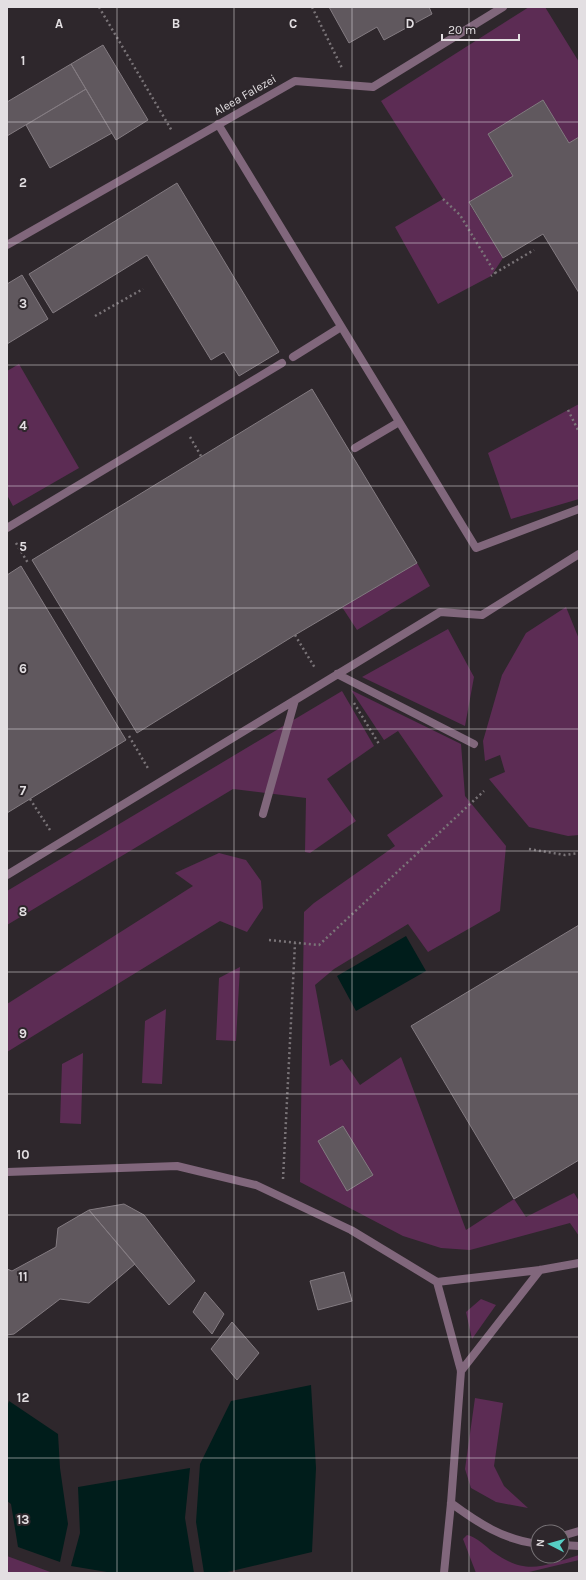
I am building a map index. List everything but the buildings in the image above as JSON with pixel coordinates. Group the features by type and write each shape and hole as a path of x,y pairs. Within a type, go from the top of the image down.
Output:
{"street":[{"name":"Aleea Falezei","path":"7,245 295,80 373,88 503,7"},
{"path":"218,124 476,548 579,509"},
{"path":"292,357 341,327"},
{"path":"7,528 182,425 282,363"},
{"path":"355,448 399,422"},
{"path":"7,875 440,612 482,615 579,554"},
{"path":"337,674 474,744"},
{"path":"263,814 295,700"},
{"path":"7,1172 178,1166 256,1185 351,1230 437,1282 540,1270 579,1263"},
{"path":"462,1371 540,1270"},
{"path":"437,1282 462,1371 452,1503 444,1573"},
{"path":"452,1503 472,1519 496,1532 512,1539 530,1543"}],"path":[{"path":"99,7 181,146"},
{"path":"312,7 351,86"},
{"path":"443,200 460,214 495,273"},
{"path":"491,276 534,250"},
{"path":"95,316 143,289"},
{"path":"568,410 579,432"},
{"path":"195,445 201,456"},
{"path":"21,551 28,563"},
{"path":"295,635 323,683"},
{"path":"352,699 379,744"},
{"path":"129,736 157,784"},
{"path":"269,940 319,945 484,791"},
{"path":"30,799 58,844"},
{"path":"529,849 564,855 579,853"},
{"path":"282,1197 295,943"}],"shaded area":[{"path":"529,7 545,7 579,62 579,137 569,143 543,100 488,134 513,176 469,203 503,258 491,276 438,304 395,227 443,199 381,101"},
{"path":"19,364 79,468 13,506 7,495 7,371"},
{"path":"579,404 579,499 511,519 488,453"},
{"path":"417,563 430,586 357,630 342,607"},
{"path":"566,607 579,639 579,835 568,836 529,827 489,779 505,772 500,755 485,761 483,741 502,675 526,633"},
{"path":"448,629 474,677 465,726 362,677"},
{"path":"351,690 461,744 465,796 506,846 500,911 428,952 408,924 334,969 315,985 330,1066 342,1059 360,1085 401,1057 466,1230 514,1199 526,1217 574,1193 579,1201 579,1236 570,1223 470,1250 441,1248 403,1236 300,1182 304,912 314,903 395,846 387,835 443,796 398,731 384,740"},
{"path":"342,691 374,746 327,779 356,821 310,853 305,852 306,798 233,789 7,925 7,891"},
{"path":"219,853 246,860 261,881 263,908 247,932 220,921 7,1052 7,1004 193,886 175,873"},
{"path":"406,936 426,971 356,1011 337,976"},
{"path":"240,967 236,1041 216,1040 219,978"},
{"path":"166,1009 162,1084 142,1083 145,1021"},
{"path":"83,1053 81,1124 60,1123 62,1064"},
{"path":"481,1299 496,1305 472,1339 466,1312"},
{"path":"311,1385 316,1468 312,1552 223,1573 204,1573 196,1522 200,1464 231,1401"},
{"path":"475,1398 503,1403 494,1466 504,1486 528,1508 496,1502 471,1488 465,1469"},
{"path":"9,1401 58,1434 60,1468 68,1524 60,1562 18,1547 11,1504 7,1501 7,1407"},
{"path":"190,1468 185,1518 194,1573 113,1573 71,1566 80,1533 78,1487"},
{"path":"467,1535 471,1536 493,1552 516,1564 535,1567 550,1564 562,1564 525,1573 476,1573 463,1539"},
{"path":"579,1555 579,1560 570,1562 570,1558"},
{"path":"7,1556 53,1573 7,1573"}]}
